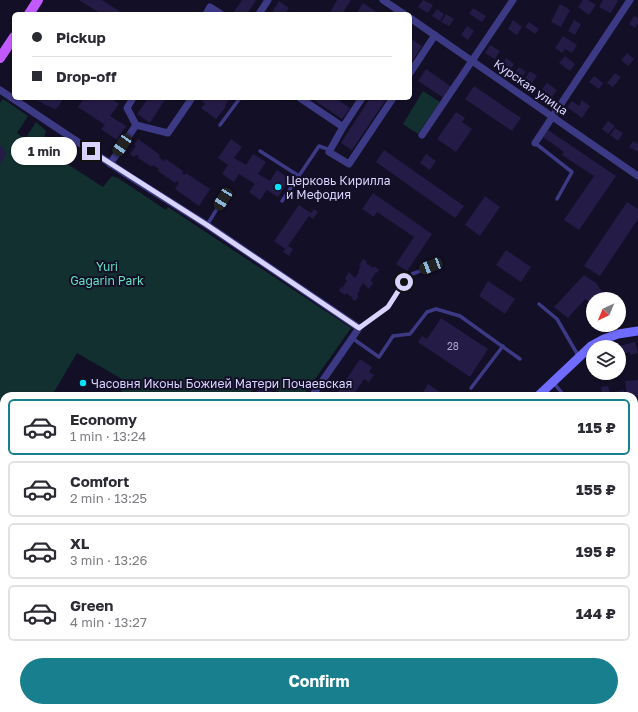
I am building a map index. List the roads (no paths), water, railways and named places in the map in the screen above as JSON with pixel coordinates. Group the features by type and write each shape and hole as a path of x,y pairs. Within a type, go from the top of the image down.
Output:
{"main road":[{"path":"30,12 38,0"},
{"path":"0,58 12,40"}],"street":[{"path":"260,12 268,0"},
{"path":"422,135 513,0"},
{"path":"535,143 630,0"},
{"path":"386,1 401,12"},
{"path":"207,12 210,7 217,12"},
{"name":"Курская улица","path":"412,23 435,35 638,176"},
{"path":"412,70 435,35"},
{"path":"0,90 12,98"},
{"path":"15,100 110,164 207,225 359,328 315,392"},
{"path":"132,100 127,108 136,125 168,133 191,100"},
{"path":"303,100 343,127"},
{"path":"361,100 329,152 349,164 393,100"},
{"path":"110,164 136,125"},
{"path":"542,392 591,346 618,334 638,331"}],"lane":[{"path":"220,125 239,100"},
{"path":"535,143 572,172 557,199"},
{"path":"282,201 319,146 330,150"},
{"path":"260,151 300,176"},
{"path":"207,225 223,199"},
{"path":"359,328 388,307 404,282 412,274 431,266"},
{"path":"539,304 557,319 579,358"},
{"path":"352,338 379,357 393,336 410,334 427,312 436,309 460,316 520,359"},
{"path":"472,388 503,346"},
{"path":"553,382 561,392"}],"place":[{"name":"Церковь Кирилла и Мефодия","path":"278,187"},
{"name":"Часовня Иконы Божией Матери Почаевская","path":"83,383"}],"park label":[{"name":"Yuri Gagarin Park","path":"107,273"}]}
